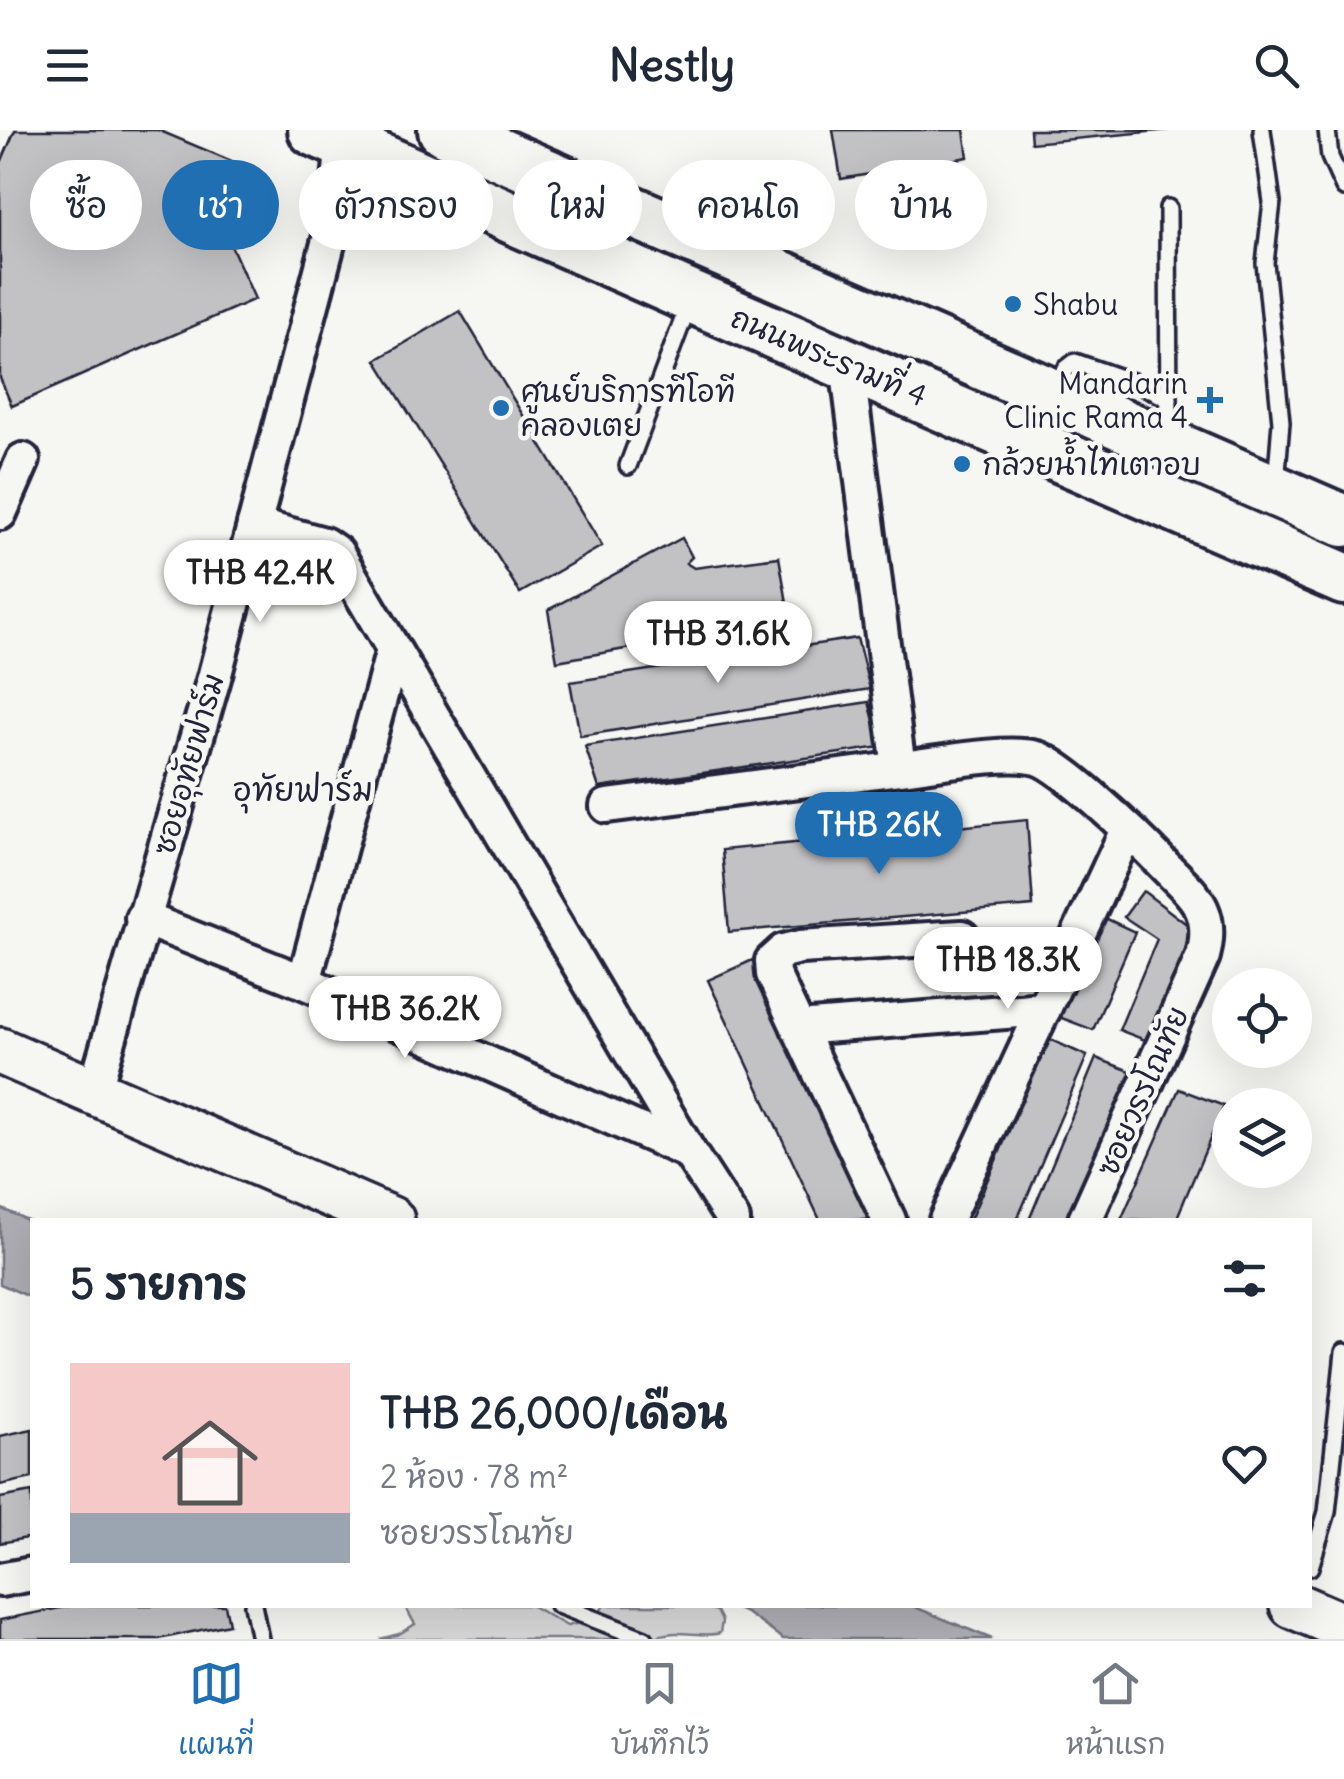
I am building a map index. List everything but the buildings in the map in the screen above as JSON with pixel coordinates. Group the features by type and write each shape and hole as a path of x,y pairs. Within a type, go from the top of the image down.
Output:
{"main road":[{"name":"ถนนพระรามที่ 4","path":"444,130 1055,395 1169,422 1276,491 1344,521"},
{"name":"ถนนพระรามที่ 4","path":"329,136 691,298 1344,580"},
{"path":"978,420 1001,372"}],"street":[{"name":"ซอยอุทัยฟาร์ม","path":"94,1092 214,678 335,217 329,136"},
{"path":"847,365 899,768"},
{"path":"0,513 23,460"},
{"path":"254,524 324,544 336,554 732,1218"},
{"path":"304,982 392,650"},
{"name":"ซอยวรรโณทัย","path":"607,806 966,760 1036,758 1059,770 1127,830 1198,901 1207,918 1203,956 1085,1218"},
{"path":"947,1218 1127,830"},
{"path":"142,918 304,982 690,1152"},
{"path":"888,1218 773,974 772,961 783,951 800,947 962,937"},
{"path":"798,1028 1044,1009"},
{"path":"0,1052 386,1218"},
{"path":"0,1580 30,1574"},
{"path":"1300,1608 1344,1628"}],"lane":[{"path":"1262,130 1272,202 1264,263 1281,422 1276,491"},
{"path":"1327,130 1330,158 1344,188"},
{"path":"1168,208 1169,422"},
{"path":"628,466 691,298"},
{"path":"1312,1561 1327,1512 1344,1352"},
{"path":"254,1608 260,1639"},
{"path":"566,1608 646,1639"}],"shaded area":[{"path":"0,1208 30,1221 30,1297 0,1284"},
{"path":"406,1608 535,1608 567,1626 593,1617 602,1608 706,1608 717,1611 722,1621 720,1633 669,1633 651,1639 380,1639 415,1624"},
{"path":"735,1608 917,1608 992,1639 783,1639"}],"place":[{"name":"Shabu","path":"1013,304"},
{"name":"Mandarin Clinic Rama 4","path":"1210,400"},
{"name":"ศูนย์บริการทีโอที คลองเตย","path":"501,408"},
{"name":"กล้วยน้ำไทเตาอบ","path":"962,464"}],"district":[{"name":"อุทัยฟาร์ม","path":"303,789"}]}
